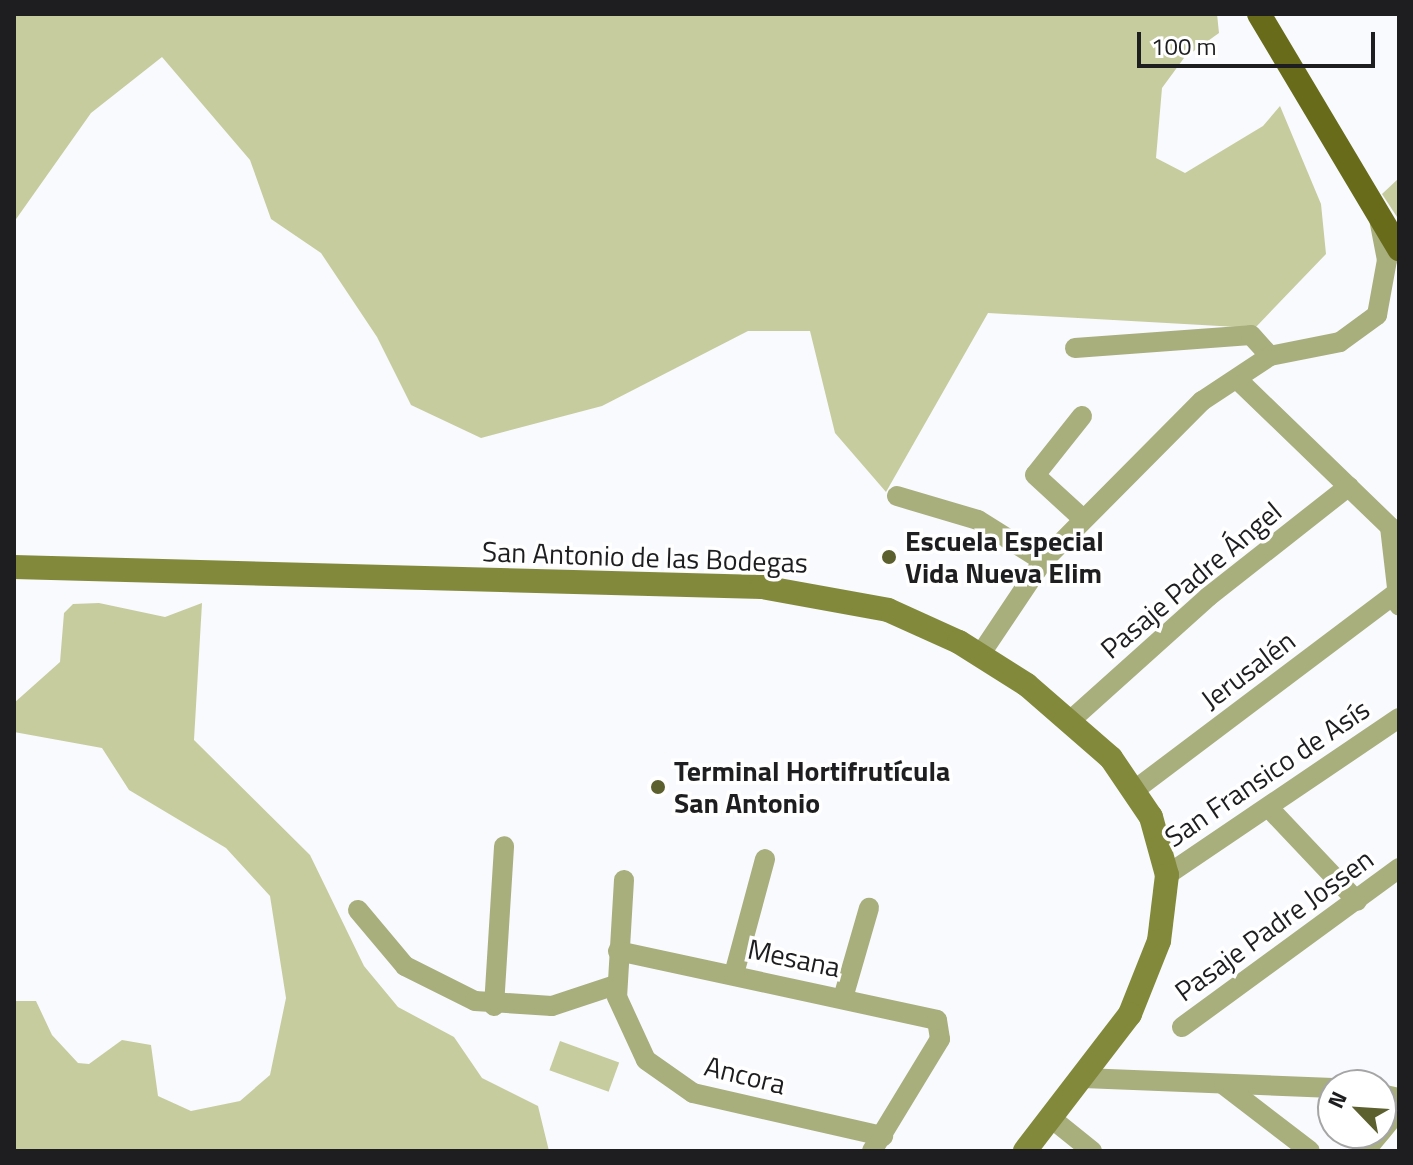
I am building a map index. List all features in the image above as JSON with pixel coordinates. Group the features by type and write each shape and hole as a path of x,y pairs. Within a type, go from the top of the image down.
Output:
{"main road":[{"path":"1259,14 1399,249"}],"street":[{"path":"980,655 1043,561 1202,401 1239,381 1270,356 1340,342 1377,315 1387,260 1379,218"},
{"path":"1075,348 1251,335 1270,356"},
{"path":"1239,381 1390,527 1396,600"},
{"path":"1082,416 1035,475 1083,519"},
{"name":"Pasaje Padre Ángel","path":"1071,720 1208,597 1349,486"},
{"path":"897,496 978,520 1043,561"},
{"name":"San Antonio de las Bodegas","path":"14,567 762,587 888,610 980,655 1071,720 1136,789 1167,875 1159,941 1142,991 1083,1078 1025,1151"},
{"name":"Jerusalén","path":"1136,789 1396,600"},
{"name":"San Fransico de Asís","path":"1167,875 1399,718"},
{"path":"1269,808 1357,901"},
{"path":"494,1006 504,846"},
{"path":"734,974 765,859"},
{"name":"Pasaje Padre Jossen","path":"1182,1027 1399,868"},
{"name":"Ancora","path":"624,880 615,985 637,1049 680,1087 878,1144"},
{"path":"843,998 869,908"},
{"path":"358,910 421,977 494,1006 552,1006 615,985"},
{"name":"Mesana","path":"618,951 931,1016 940,1039 878,1144"},
{"path":"1083,1078 1317,1088"},
{"path":"1224,1085 1310,1151"},
{"path":"1051,1118 1092,1151"}],"green space":[{"path":"14,14 1217,14 1219,33 1184,58 1162,88 1156,158 1185,173 1263,126 1280,106 1321,204 1326,254 1255,328 988,313 886,492 835,433 810,331 748,331 602,406 481,438 411,405 377,337 321,253 271,219 250,160 162,57 91,113 14,222"},
{"path":"1399,178 1399,220 1382,194"},
{"path":"99,603 165,617 202,603 194,740 310,855 364,966 398,1007 454,1037 482,1078 538,1106 549,1151 14,1151 14,1001 36,1001 52,1035 78,1063 89,1064 122,1040 151,1045 158,1096 191,1111 240,1101 270,1075 286,998 270,896 226,848 129,790 102,748 14,732 14,703 60,662 64,613 73,604"},
{"path":"560,1041 619,1063 609,1092 549,1070"}],"place":[{"name":"Escuela Especial Vida Nueva Elim","path":"889,557"},
{"name":"Terminal Hortifrutícula San Antonio","path":"658,787"}]}
